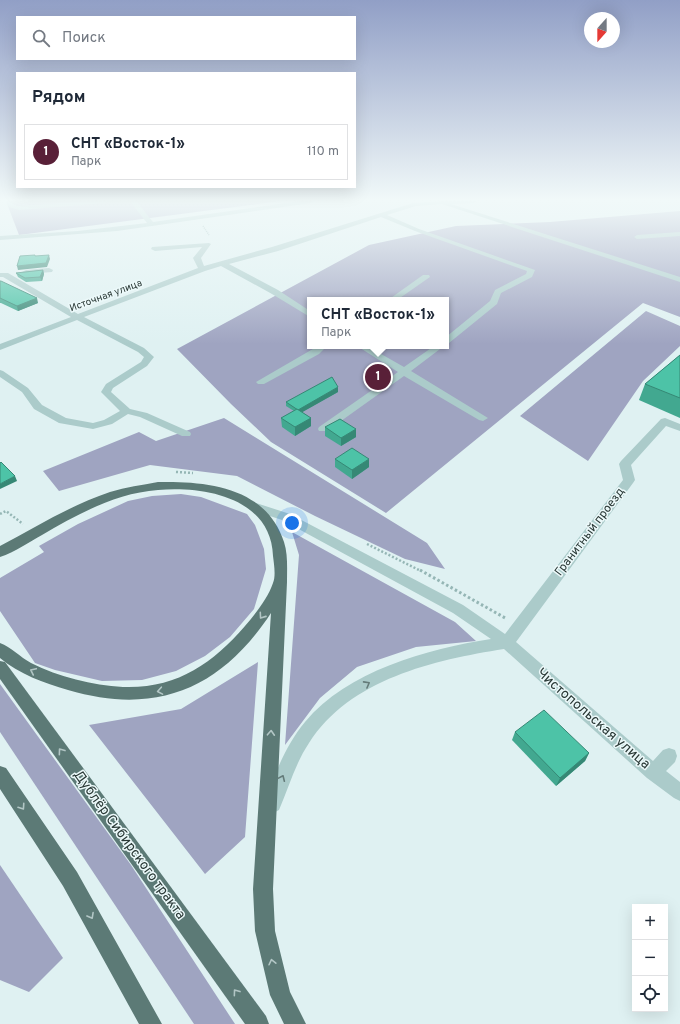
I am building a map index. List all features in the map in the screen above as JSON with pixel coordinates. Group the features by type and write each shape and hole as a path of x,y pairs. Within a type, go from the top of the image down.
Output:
{"main road":[{"path":"0,552 26,532 113,495 134,488 157,485 193,486 216,490 245,500 256,507 267,520 278,542 280,557 280,582 265,828 263,889 265,931 280,995 296,1024"},
{"path":"0,650 30,670 58,681 92,690 118,694 140,694 165,690 184,684 202,675 225,657 259,621 269,606 280,582"},
{"name":"Дублёр Сибирского тракта","path":"0,667 258,1024"},
{"path":"0,774 70,879 150,1024"}],"street":[{"path":"202,269 197,258 204,249"},
{"name":"Источная улица","path":"0,347 202,269 272,249"},
{"path":"449,340 494,302 498,292 529,275 531,270 471,249"},
{"path":"583,249 680,280"},
{"path":"223,264 274,292 307,313"},
{"path":"2,275 49,270"},
{"path":"2,275 140,350 149,357 144,364 109,386 106,392 126,411 143,415 186,434"},
{"path":"396,297 426,277"},
{"path":"260,382 320,349"},
{"path":"366,349 482,418"},
{"path":"323,429 436,349"},
{"path":"0,373 26,390 38,407 63,421 93,426 108,422 126,411"},
{"name":"Гранитный проезд","path":"507,643 629,480 625,464 665,421 680,428"},
{"name":"Чистопольская улица","path":"256,507 286,517 458,609 507,643 653,772 680,792"},
{"path":"265,828 288,764 318,719 342,698 370,681 396,670 456,652 507,643"},
{"path":"653,772 669,756"}],"path":[{"path":"0,514 6,511 26,532"}],"shaded area":[{"path":"362,249 680,249 680,317 643,303 386,513 271,442 177,349"},
{"path":"646,311 680,326 680,346 643,381 588,461 520,416"},
{"path":"224,418 427,543 445,569 405,559 315,516 237,476 150,465 59,491 43,471 139,432 156,441"},
{"path":"181,494 201,497 247,514 255,525 264,549 266,569 254,609 230,637 205,656 176,671 142,680 102,681 55,670 35,663 0,611 0,578 44,552 39,546 78,524 128,501 152,496"},
{"path":"292,532 455,622 476,641 416,647 357,667 320,698 285,745 299,555"},
{"path":"258,662 245,837 205,874 89,725 181,709"},
{"path":"0,684 131,865 235,1024 194,1024 0,732"},
{"path":"0,865 63,958 29,992 0,980"}],"building":[{"path":"49,255 46,263 17,266 20,256"},
{"path":"43,270 40,277 25,278 16,273"},
{"path":"0,281 37,298 17,306 0,298"},
{"path":"680,355 680,398 645,384"},
{"path":"332,377 338,387 298,410 286,402"},
{"path":"297,409 311,418 295,427 281,418"},
{"path":"340,419 356,429 341,438 325,427"},
{"path":"352,448 369,459 352,470 335,459"},
{"path":"1,462 15,476 0,484 0,463"},
{"path":"544,710 589,753 560,778 515,732"}],"place":[{"name":"СНТ «Восток-1»","path":"378,377"}]}
